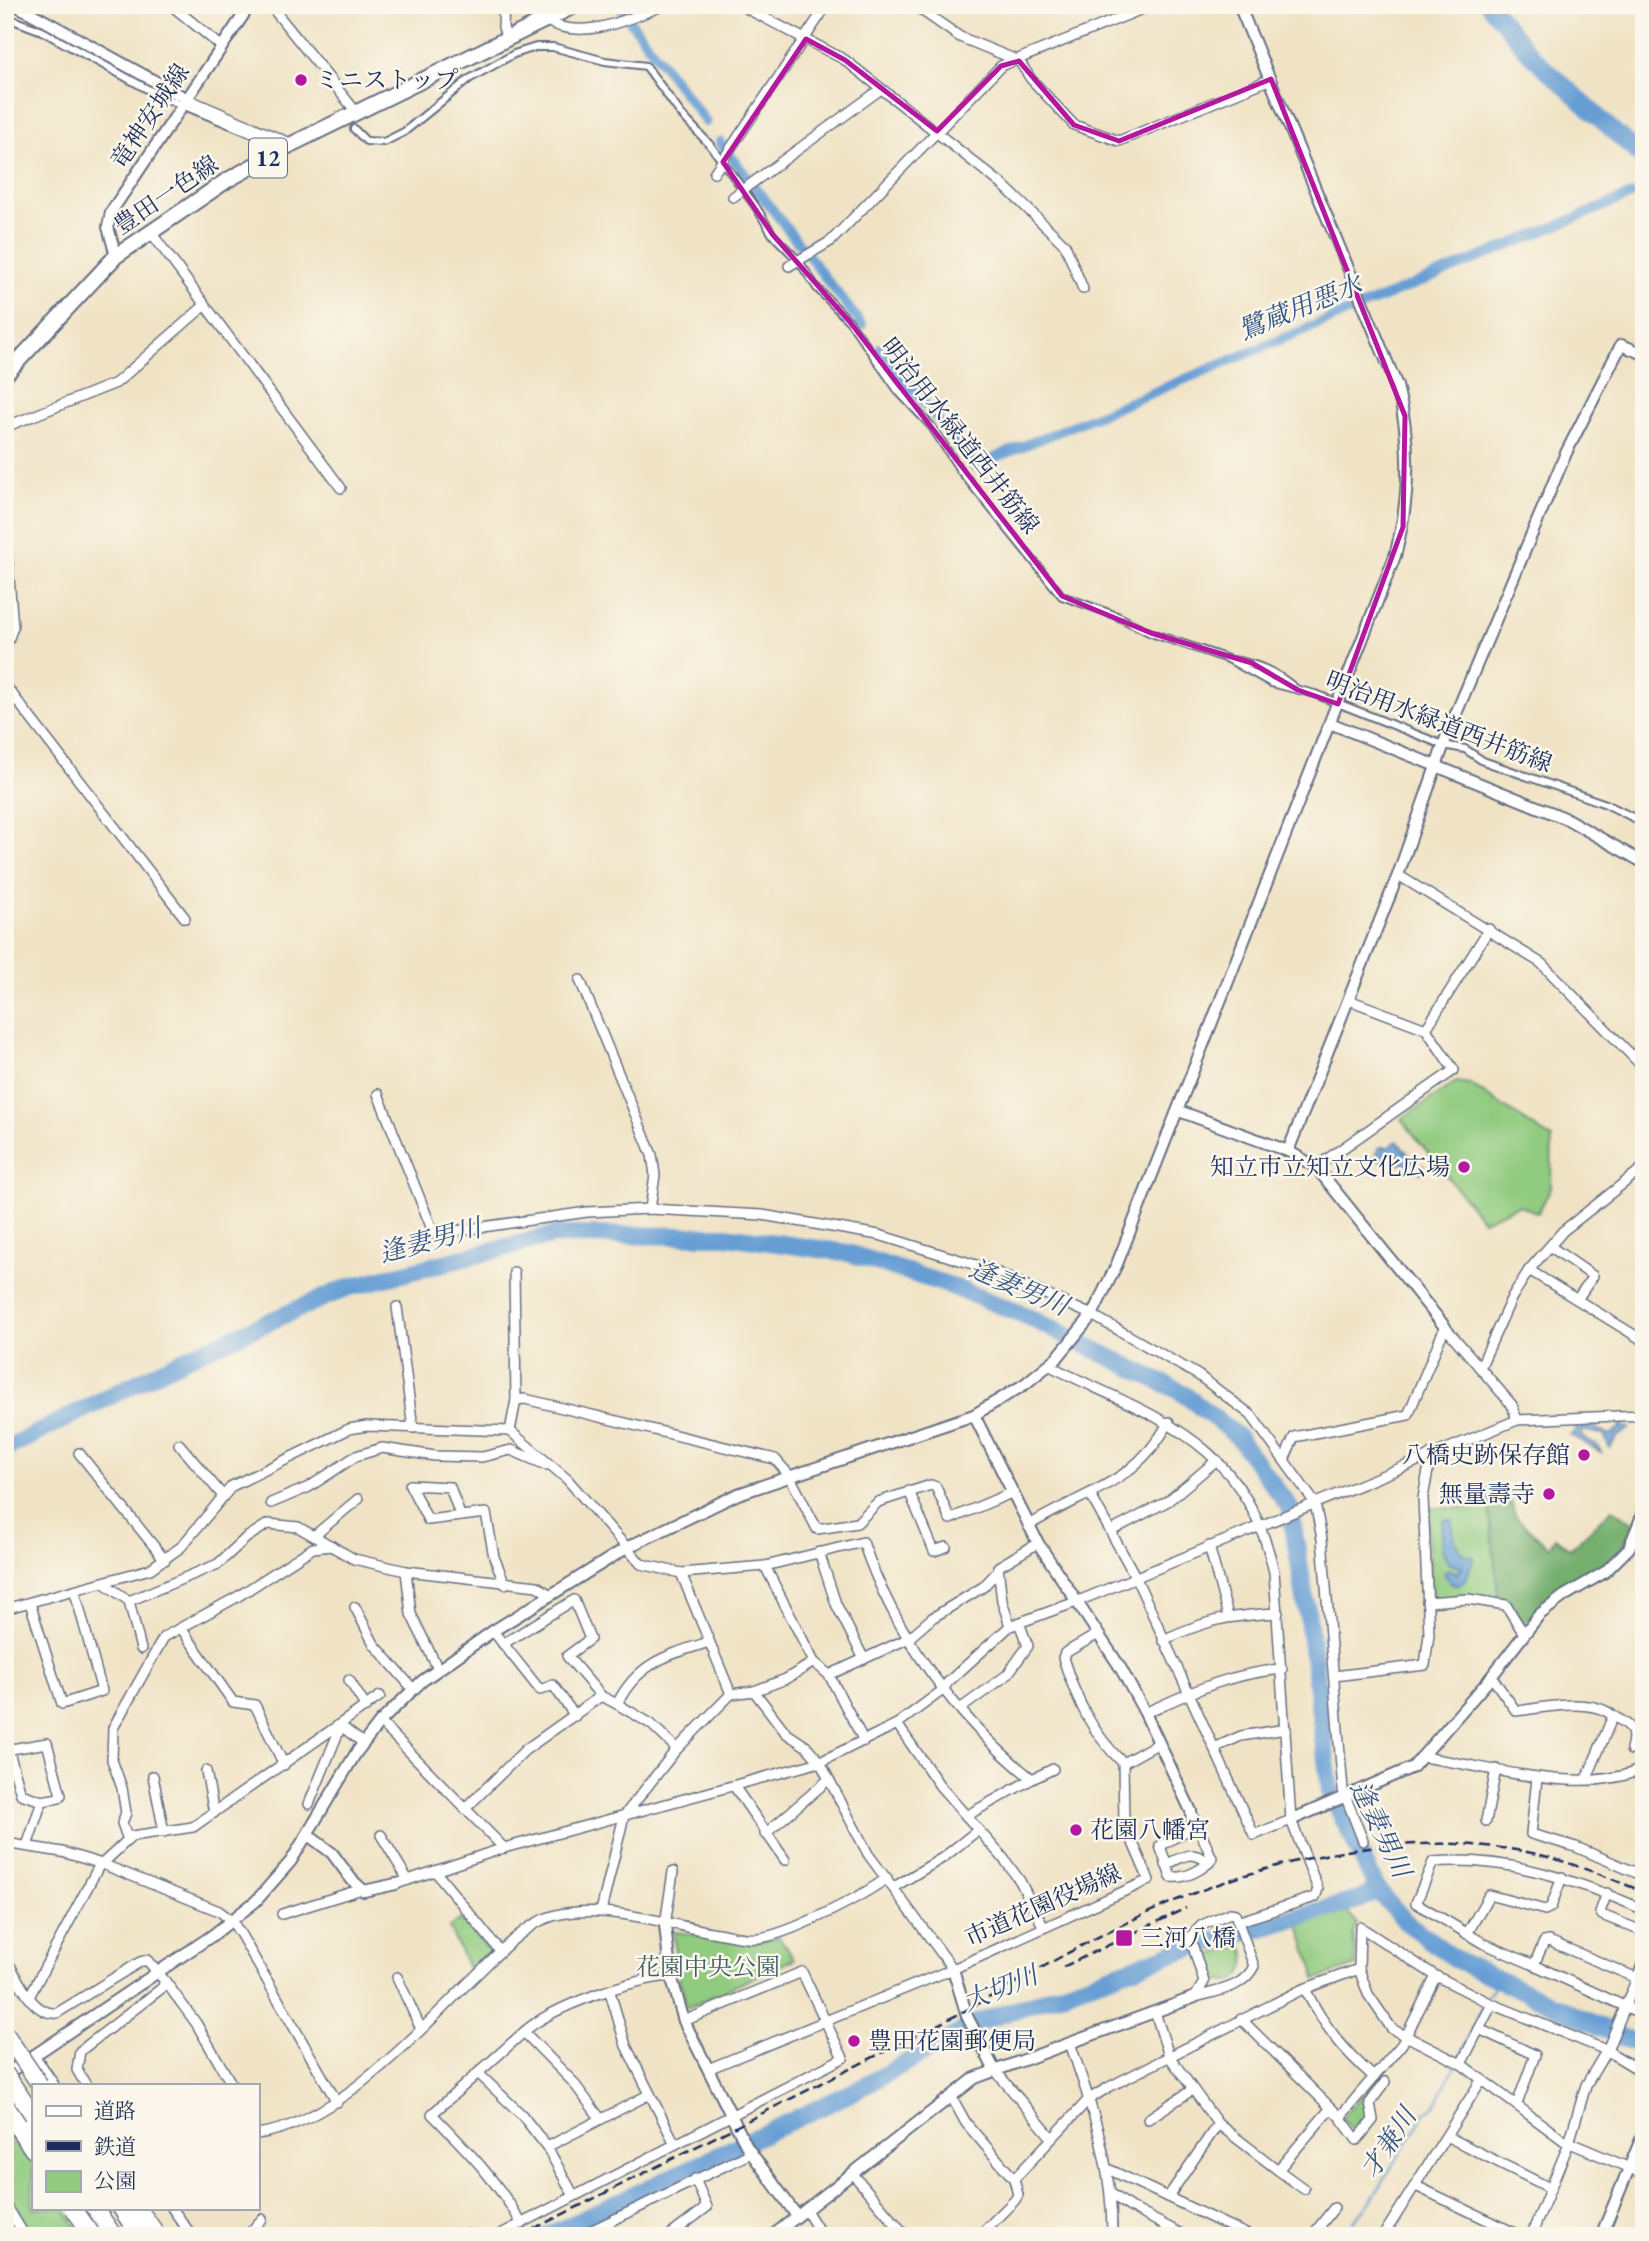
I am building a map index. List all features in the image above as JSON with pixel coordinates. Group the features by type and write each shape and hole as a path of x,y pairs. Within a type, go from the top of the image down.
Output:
{"highway":[{"path":"5,2033 39,2076"},
{"path":"5,2074 32,2114"},
{"path":"5,2108 32,2148"},
{"path":"73,2210 86,2232"},
{"path":"96,2210 114,2236"},
{"path":"122,2210 139,2236"},
{"path":"135,2210 158,2236"}],"main road":[{"name":"豊田一色線","path":"5,375 116,256 226,181 292,144 576,5"},
{"path":"5,2025 39,2076"},
{"path":"5,2096 32,2136"},
{"path":"82,2210 100,2236"},
{"path":"134,2210 149,2236"}],"street":[{"path":"16,5 184,102 292,144"},
{"path":"171,5 221,46"},
{"name":"竜神安城線","path":"116,256 108,227 111,212 250,5"},
{"path":"270,5 357,113"},
{"path":"504,5 503,27 507,40"},
{"path":"545,20 563,30 576,31 625,20 664,5"},
{"path":"740,5 845,60 1004,186 1065,245 1083,289"},
{"path":"714,173 827,5"},
{"path":"914,5 960,37 1019,61 1031,79 1074,125 1119,142 1271,79"},
{"path":"789,266 831,241 1001,66 1019,61 1152,5"},
{"path":"5,2074 39,2076 267,1890 308,1835 363,1742 412,1689 438,1669 549,1594 628,1547 738,1494 974,1415 1025,1384 1052,1362 1089,1319 1117,1264 1331,723 1395,556 1408,488 1405,416 1365,306 1239,5"},
{"path":"5,17 42,31 106,68 272,142"},
{"name":"明治用水緑道西井筋線","path":"354,129 366,141 384,142 404,132 469,79 514,54 536,47 553,47 605,61 646,66 724,161 773,236 804,256 1062,596 1109,612 1151,633 1190,643 1228,659 1260,678 1338,704 1443,746 1465,749 1483,761 1606,804 1644,823"},
{"path":"733,197 881,89"},
{"path":"150,231 341,488"},
{"path":"5,427 116,383 204,306"},
{"path":"1288,1151 1398,875 1443,746 1572,441 1621,345 1644,354"},
{"path":"5,529 13,627 5,649"},
{"path":"1228,659 1252,663 1279,674 1298,690"},
{"path":"5,685 185,918"},
{"path":"1331,723 1567,819 1644,863"},
{"path":"1398,875 1489,929 1546,969 1644,1068"},
{"path":"1426,1029 1489,929"},
{"path":"580,980 652,1155 655,1175 650,1209"},
{"path":"1316,1167 1454,1070 1426,1029 1349,1000"},
{"path":"378,1094 434,1234 587,1212 650,1209 762,1215 878,1235 989,1269 1213,1386 1251,1415 1285,1458 1312,1504 1322,1538 1344,1798 1363,1841"},
{"path":"1179,1111 1288,1151 1316,1167 1445,1327 1512,1405 1517,1420"},
{"path":"1480,1368 1512,1297 1530,1270 1563,1231 1644,1167"},
{"path":"1551,1247 1593,1276 1578,1298"},
{"path":"1530,1270 1644,1341"},
{"path":"510,1431 516,1400 514,1272"},
{"path":"397,1307 413,1428"},
{"path":"1285,1458 1294,1437 1408,1415 1445,1327"},
{"path":"1052,1362 1169,1422 1217,1460 1241,1490 1260,1526 1274,1572 1291,1820 1315,1879 1317,1893 1315,1897 1240,1921"},
{"path":"516,1400 525,1399 775,1459 789,1475 817,1529 857,1523 878,1502 934,1485 950,1519 1011,1493"},
{"path":"974,1415 1028,1526 1145,1713 1212,1858 1209,1863 1178,1878 1171,1877 1160,1846 1191,1828"},
{"path":"282,1914 362,1889 396,1884 504,1848 820,1762 897,1724 943,1690 948,1682 1014,1625 1076,1602 1517,1420 1644,1415"},
{"path":"1028,1526 1130,1471 1158,1441 1169,1422"},
{"path":"5,1609 75,1592 150,1569 181,1547 232,1486 349,1429 510,1431 557,1470 641,1564 681,1573 765,1566 863,1542"},
{"path":"179,1444 223,1496"},
{"path":"271,1503 309,1487 356,1456 382,1448 436,1456 482,1457 511,1450 557,1470"},
{"path":"79,1453 165,1560"},
{"path":"1334,1676 1425,1665 1429,1634 1423,1498 1431,1454"},
{"path":"1111,1531 1168,1502 1217,1460"},
{"path":"460,1515 450,1488 410,1485 428,1520 485,1513 494,1557 505,1584"},
{"path":"909,1491 934,1550 946,1548"},
{"path":"1090,1494 1135,1576 1254,1835 1413,1767 1548,1609 1619,1560 1629,1548 1644,1511"},
{"path":"316,1535 358,1499"},
{"path":"857,1523 873,1573 909,1638 943,1690 992,1747 1032,1779"},
{"path":"129,1601 218,1564 246,1538 268,1524 298,1527 354,1559 406,1571 537,1586 549,1594"},
{"path":"829,1675 909,1638 932,1618 983,1587 998,1567 1038,1543"},
{"path":"128,1840 122,1823 126,1812 122,1788 112,1760 113,1728 164,1637 313,1548 334,1546"},
{"path":"1209,1546 1228,1616"},
{"path":"819,1552 836,1604 864,1660"},
{"path":"765,1566 814,1662 829,1675 864,1741"},
{"path":"406,1571 411,1614 438,1669"},
{"path":"960,1709 1007,1675 1028,1646 1014,1625 996,1572"},
{"path":"681,1573 732,1694"},
{"path":"104,1583 129,1601 141,1649"},
{"path":"30,1604 62,1704 102,1691 75,1592"},
{"path":"1427,1602 1468,1599 1507,1605 1524,1634"},
{"path":"503,1644 574,1600 590,1642 567,1656 602,1697 651,1724 677,1749"},
{"path":"355,1607 374,1644 412,1689"},
{"path":"1163,1640 1206,1621 1228,1616 1278,1613"},
{"path":"181,1628 233,1702 256,1705 284,1765"},
{"path":"493,1631 540,1690 553,1685 575,1716"},
{"path":"1098,1634 1065,1653 1063,1658 1087,1720 1102,1743 1123,1763 1159,1743"},
{"path":"617,1704 624,1689 653,1661 709,1642"},
{"path":"601,1911 624,1816 677,1749 732,1694 754,1691 786,1679 814,1662"},
{"path":"1145,1713 1243,1673 1282,1668"},
{"path":"1492,1676 1516,1711 1564,1704 1605,1709 1631,1725 1634,1731 1631,1750"},
{"path":"349,1680 366,1707"},
{"path":"754,1691 786,1733 807,1747 820,1762 868,1854 953,1969 967,2015 994,2068 1051,2137"},
{"path":"309,1804 341,1726 380,1696"},
{"path":"465,1809 525,1750 602,1697"},
{"path":"1587,1779 1613,1716"},
{"path":"380,1721 504,1848"},
{"path":"897,1724 940,1786 1020,1881 1043,1926"},
{"path":"29,1997 101,1864 132,1836 188,1829 284,1765 335,1725 341,1726 363,1742"},
{"path":"1214,1748 1241,1736 1286,1729"},
{"path":"47,1743 61,1795 42,1801 21,1794 9,1752 11,1749 47,1743"},
{"path":"1421,1757 1537,1778 1587,1779 1640,1769 1644,1784"},
{"name":"市道花園役場線","path":"708,2068 953,1969 1149,1880 1124,1822 1123,1763"},
{"path":"966,1816 1053,1769"},
{"path":"1486,1821 1496,1769"},
{"path":"206,1771 214,1813"},
{"path":"153,1776 164,1832"},
{"path":"1537,1778 1531,1834 1576,1847 1639,1874 1644,1866"},
{"path":"765,1834 828,1780"},
{"path":"734,1786 785,1860"},
{"path":"27,1846 42,1801"},
{"path":"1191,1811 1191,1828"},
{"path":"1191,1828 1201,1833"},
{"path":"894,1887 944,1857 978,1830"},
{"path":"308,1835 332,1853 362,1889"},
{"path":"381,1835 408,1880"},
{"path":"5,1843 62,1852 101,1864 211,1905 232,1921 337,2102"},
{"path":"1166,1865 1190,1853 1198,1854 1209,1863"},
{"path":"1644,1910 1562,1877 1496,1863 1433,1862 1416,1903 1468,1934 1644,2015"},
{"path":"435,1871 500,1951"},
{"path":"673,1872 665,1925 671,1976 684,2021 747,2146 822,2236"},
{"path":"1468,1934 1485,1897 1491,1895 1547,1909 1562,1877"},
{"path":"259,2133 310,2119 337,2102 421,2029 500,1951 542,1920 569,1913 601,1911 665,1925 760,1938 862,1897 887,1878"},
{"path":"1606,1894 1600,1912 1602,1915 1644,1932"},
{"path":"772,2236 975,2078 994,2068 1070,2043 1195,1997 1221,1990 1246,1980 1254,1966 1240,1921 1236,1914 1230,1913 1193,1931 1190,1937 1204,1982 1221,1990"},
{"path":"1644,2073 1606,2049 1492,2004 1436,1976 1365,1927 1360,1927 1359,1969 1368,1994 1392,2029 1461,2064 1569,2143 1644,2174"},
{"path":"1534,1965 1544,1942 1549,1941 1637,1978"},
{"path":"5,1957 29,1997 42,2012 53,2014 147,1960 196,2023 231,2084"},
{"path":"1531,2236 1569,2143 1586,2085 1606,2049 1644,1960"},
{"path":"1014,2179 1051,2137 1090,2099 1241,2019 1305,1989 1359,1969"},
{"path":"497,2236 844,2059 802,1972 684,2021"},
{"path":"522,2224 483,2165 432,2114 538,2019 559,2008 671,1976"},
{"path":"1340,2117 1407,2037 1436,1976"},
{"path":"86,2084 77,2066 80,2051 152,1997 162,1977"},
{"path":"397,1977 421,2029"},
{"path":"1195,1997 1204,1982"},
{"path":"1305,1989 1330,2033 1348,2054 1374,2077"},
{"path":"610,1992 626,2046 676,2144"},
{"path":"1461,2064 1492,2004"},
{"path":"1155,2012 1169,2056 1218,2124 1304,2189"},
{"path":"1241,2019 1340,2117 1357,2140 1373,2120 1370,2103 1384,2082"},
{"path":"1479,2029 1535,2055 1517,2104"},
{"path":"524,2032 573,2082 600,2118"},
{"path":"1070,2043 1090,2099 1108,2169 1113,2195 1112,2236"},
{"path":"478,2073 522,2115 547,2147 574,2196"},
{"path":"1386,2235 1482,2079"},
{"path":"1148,2119 1192,2090"},
{"path":"547,2147 650,2094"},
{"path":"951,2096 966,2123 1014,2179 1018,2195 979,2236"},
{"path":"1278,2170 1331,2108"},
{"path":"1168,2197 1218,2124"},
{"path":"1601,2236 1644,2132"},
{"path":"1448,2137 1550,2188"},
{"path":"580,2236 695,2179 747,2146"},
{"path":"1108,2169 1250,2236"},
{"path":"852,2173 906,2236"},
{"path":"669,2236 707,2207 695,2179"},
{"path":"1416,2186 1521,2236"},
{"path":"1113,2195 1185,2236"},
{"path":"6,2208 25,2236"},
{"path":"1312,2236 1335,2208"},
{"path":"173,2210 192,2236"},
{"path":"247,2236 262,2219"}],"highlighted area":[{"path":"806,39 845,60 937,131 1001,66 1019,61 1074,125 1119,141 1271,79 1405,416 1403,527 1338,704 1298,690 1252,663 1151,633 1062,596 850,322 773,235 723,162"}],"green space":[{"path":"1456,1082 1470,1084 1552,1139 1551,1188 1538,1213 1519,1205 1483,1221 1401,1119"},
{"path":"1472,1489 1487,1490 1499,1601 1436,1599 1431,1595 1427,1508 1471,1508"},
{"path":"1487,1490 1498,1493 1505,1504 1511,1502 1516,1517 1549,1547 1555,1537 1570,1549 1612,1509 1634,1523 1630,1535 1615,1555 1558,1593 1523,1626 1510,1603 1499,1601"},
{"path":"1348,1912 1357,1923 1353,1932 1356,1966 1316,1979 1298,1922"},
{"path":"461,1919 494,1956 473,1978 449,1927"},
{"name":"花園中央公園","path":"674,1932 753,1942 779,1937 794,1959 687,2008 677,1971"},
{"path":"1242,1945 1246,1960 1238,1977 1227,1982 1213,1977 1203,1958"},
{"path":"1378,2078 1382,2082 1368,2101 1371,2119 1357,2137 1342,2117"},
{"path":"5,2118 32,2158 32,2210 65,2210 82,2236 25,2236 5,2199"}],"water":[{"path":"1397,1141 1415,1162 1424,1167 1422,1173 1401,1163 1394,1166 1391,1161 1393,1155 1389,1151 1384,1155 1384,1161 1377,1160 1375,1155 1379,1147 1389,1147"},
{"path":"1576,1424 1594,1424 1599,1431 1611,1435 1621,1426 1630,1428 1617,1437 1610,1448 1604,1435 1582,1430 1581,1436 1598,1446 1601,1452 1570,1435 1576,1431"},
{"path":"1452,1519 1454,1537 1459,1548 1468,1556 1474,1557 1466,1580 1459,1585 1450,1583 1444,1572 1450,1569 1456,1573 1462,1568 1448,1563 1441,1547 1443,1520"}],"waterway":[{"name":"鷺蔵用悪水","path":"618,5 706,122"},
{"path":"1489,5 1532,56 1644,159"},
{"name":"鷺蔵用悪水","path":"720,142 862,325"},
{"name":"鷺蔵用悪水","path":"987,461 1631,195"},
{"name":"鷺蔵用悪水","path":"880,348 975,467"},
{"name":"逢妻男川","path":"5,1449 186,1358 346,1288 554,1235 726,1236 848,1253 948,1285 1024,1315 1181,1392 1237,1436 1290,1508 1308,1617 1330,1791 1378,1891 1407,1923 1455,1959 1644,2047"},
{"name":"大切川","path":"547,2236 859,2089 977,2023 1174,1953 1361,1899 1378,1891"},
{"name":"才兼川","path":"1488,1995 1499,1980"},
{"name":"才兼川","path":"1459,2056 1483,2005"},
{"name":"才兼川","path":"1342,2236 1371,2201 1425,2113 1435,2106 1455,2065"}],"tunnel":[{"path":"99,2218 109,2210"}],"railway":[{"path":"520,2236 967,2010 1108,1932 1205,1889 1257,1872 1309,1858 1363,1849 1416,1844 1469,1845 1522,1851 1554,1859 1644,1892"},
{"path":"1063,1967 1186,1908"}],"place":[{"name":"ミニストップ","path":"301,80"},
{"name":"知立市立知立文化広場","path":"1464,1167"},
{"name":"八橋史跡保存館","path":"1584,1455"},
{"name":"無量壽寺","path":"1549,1494"},
{"name":"花園八幡宮","path":"1076,1830"},
{"name":"三河八橋","path":"1124,1938"},
{"name":"豊田花園郵便局","path":"854,2041"}]}
